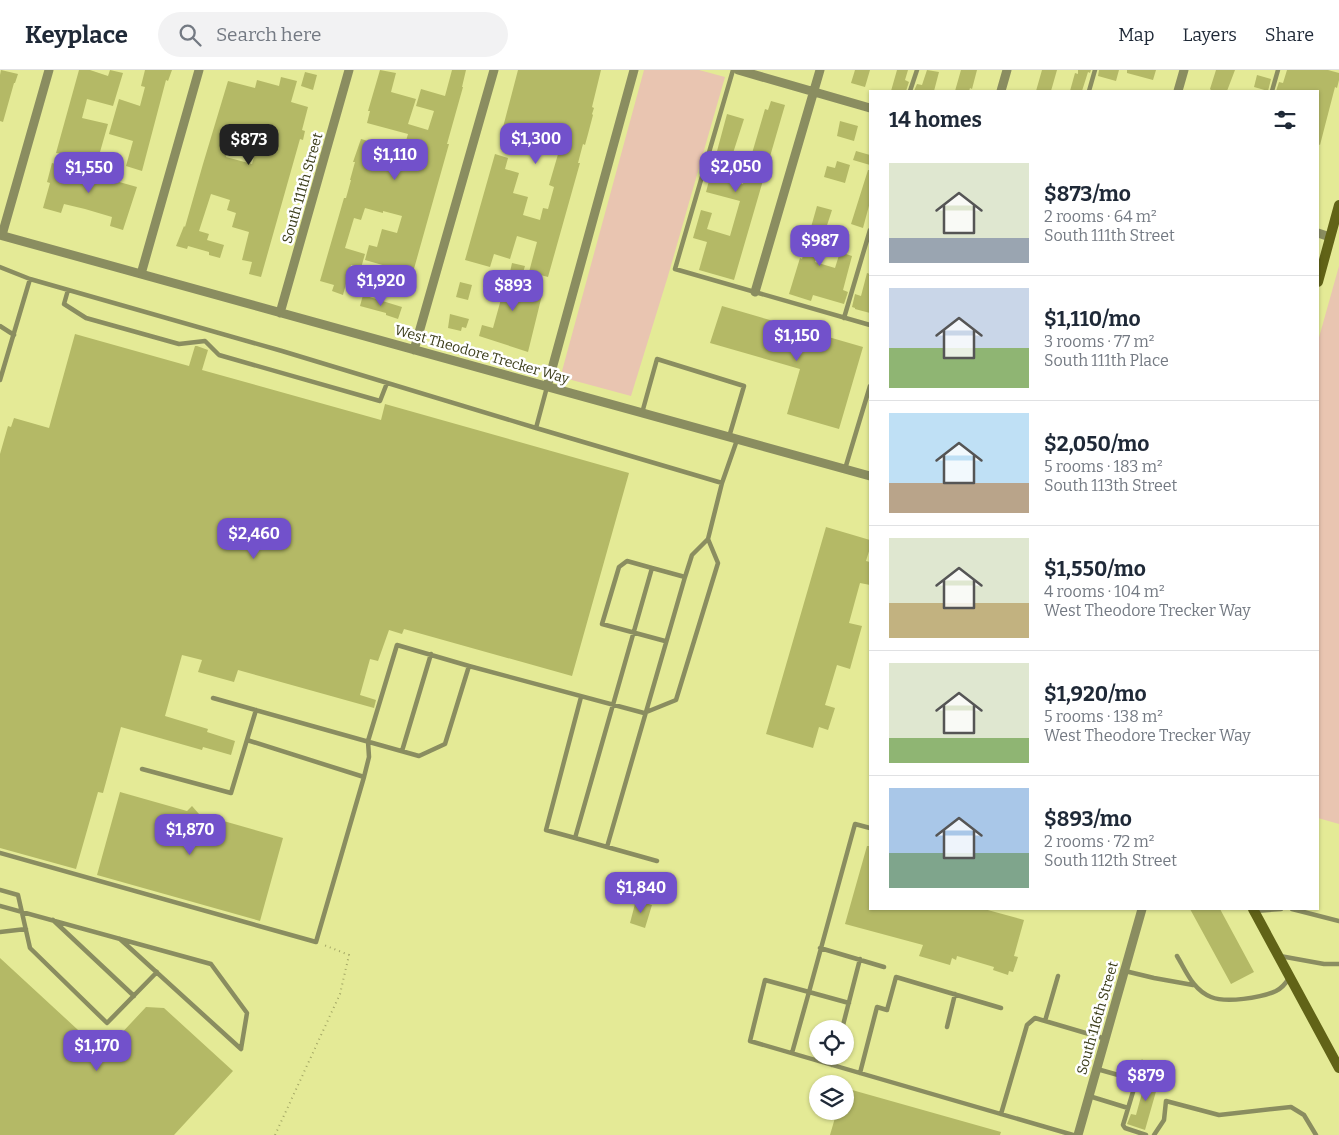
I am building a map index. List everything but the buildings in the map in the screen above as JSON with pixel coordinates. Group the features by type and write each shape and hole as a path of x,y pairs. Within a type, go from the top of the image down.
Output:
{"street":[{"path":"1,235 49,70"},
{"path":"142,274 199,70"},
{"name":"South 111th Street","path":"280,313 349,70"},
{"path":"414,350 494,70"},
{"path":"547,386 634,70"},
{"path":"738,70 869,108"},
{"path":"756,292 820,70"},
{"path":"1001,90 1007,70"},
{"path":"1178,90 1184,70"},
{"path":"1319,278 1339,205"},
{"path":"1319,233 1330,237"},
{"name":"West Theodore Trecker Way","path":"1,235 869,476"},
{"name":"South 116th Street","path":"1078,1135 1142,910"},
{"path":"1254,910 1339,1068"}],"lane":[{"path":"733,70 675,269 869,326"},
{"path":"910,90 917,70"},
{"path":"1089,90 1096,70"},
{"path":"1272,90 1278,70"},
{"path":"844,318 869,233"},
{"path":"0,267 30,279 722,483"},
{"path":"0,380 30,279"},
{"path":"68,290 64,304 86,318 180,344 205,341"},
{"path":"0,326 14,335"},
{"path":"205,341 208,330"},
{"path":"205,341 218,355 380,402 387,383"},
{"path":"607,847 644,713 692,555 708,539 744,386 657,359 642,413"},
{"path":"536,428 547,386"},
{"path":"844,469 869,389"},
{"path":"0,853 316,942 364,777 369,757 368,741 397,645 644,713 676,700 718,563 708,539"},
{"path":"666,641 602,624 618,567 627,561 685,577"},
{"path":"575,838 652,568"},
{"path":"402,752 431,654"},
{"path":"213,698 419,756 445,744 469,666"},
{"path":"581,697 546,830 657,861"},
{"path":"142,769 231,793 256,710"},
{"path":"246,740 364,777"},
{"path":"792,1053 855,824 869,828"},
{"path":"0,890 18,895 30,948 107,1024 157,972"},
{"path":"0,906 52,919 211,964 247,1013 241,1049 119,938"},
{"path":"1296,910 1339,921"},
{"path":"52,919 134,996"},
{"path":"0,932 26,929"},
{"path":"820,948 884,967"},
{"path":"1278,955 1324,964 1339,964"},
{"path":"1178,956 1193,984 1210,997 1222,1000 1234,1000 1276,991 1286,983 1290,976"},
{"path":"844,1020 860,960"},
{"path":"1125,971 1193,984"},
{"path":"1045,1021 1058,976"},
{"path":"860,1073 877,1007 887,1010 896,977 1001,1008"},
{"path":"809,1058 750,1041 765,980 849,1003"},
{"path":"947,1027 955,994"},
{"path":"1001,1114 1027,1025 1035,1018 1106,1039"},
{"path":"1121,1135 1125,1128 1123,1125 1142,1062"},
{"path":"832,1065 1073,1135"},
{"path":"1097,1069 1136,1080"},
{"path":"1090,1096 1128,1108"},
{"path":"1154,1135 1164,1120 1166,1101 1220,1115 1291,1107 1304,1115 1316,1135"},
{"path":"1125,1128 1146,1135"}],"path":[{"path":"275,1135 340,994 349,954 316,942"}],"shaded area":[{"path":"644,70 699,70 725,77 668,276 631,396 568,379 562,371"},
{"path":"1339,266 1339,824 1319,818 1319,337"}]}
